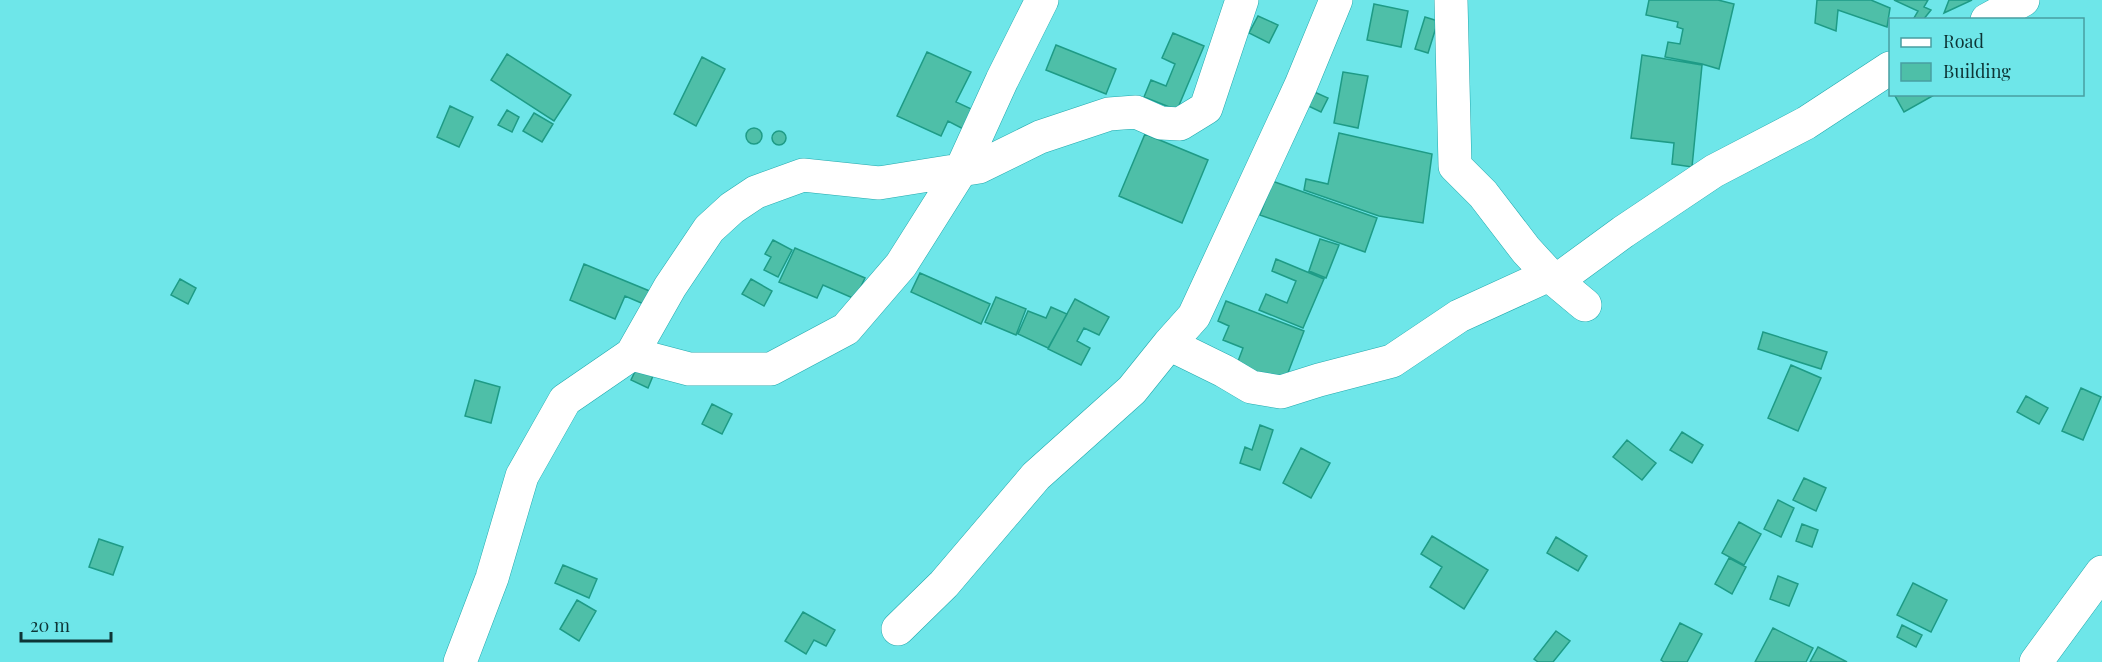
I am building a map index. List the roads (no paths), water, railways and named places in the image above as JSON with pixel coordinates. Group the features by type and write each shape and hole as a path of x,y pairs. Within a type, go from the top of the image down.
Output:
{"street":[{"path":"632,354 689,369 771,369 846,329 902,265 961,170 1042,0"},
{"path":"460,662 492,578 522,476 565,400 632,354 670,287 708,229 732,208 756,192 803,175 879,183 979,167 1040,137 1109,114 1136,112 1161,123 1180,124 1206,108 1242,0"},
{"path":"898,629 944,584 1036,476 1132,390 1194,316 1301,85 1336,0"},
{"path":"1451,0 1455,166 1483,194 1526,250 1552,278 1585,305"},
{"path":"1990,18 2023,0"},
{"path":"1169,344 1251,387 1281,392 1392,361 1459,316 1552,278 1714,171 1806,123 1889,69"},
{"path":"2036,662 2102,572"}]}
